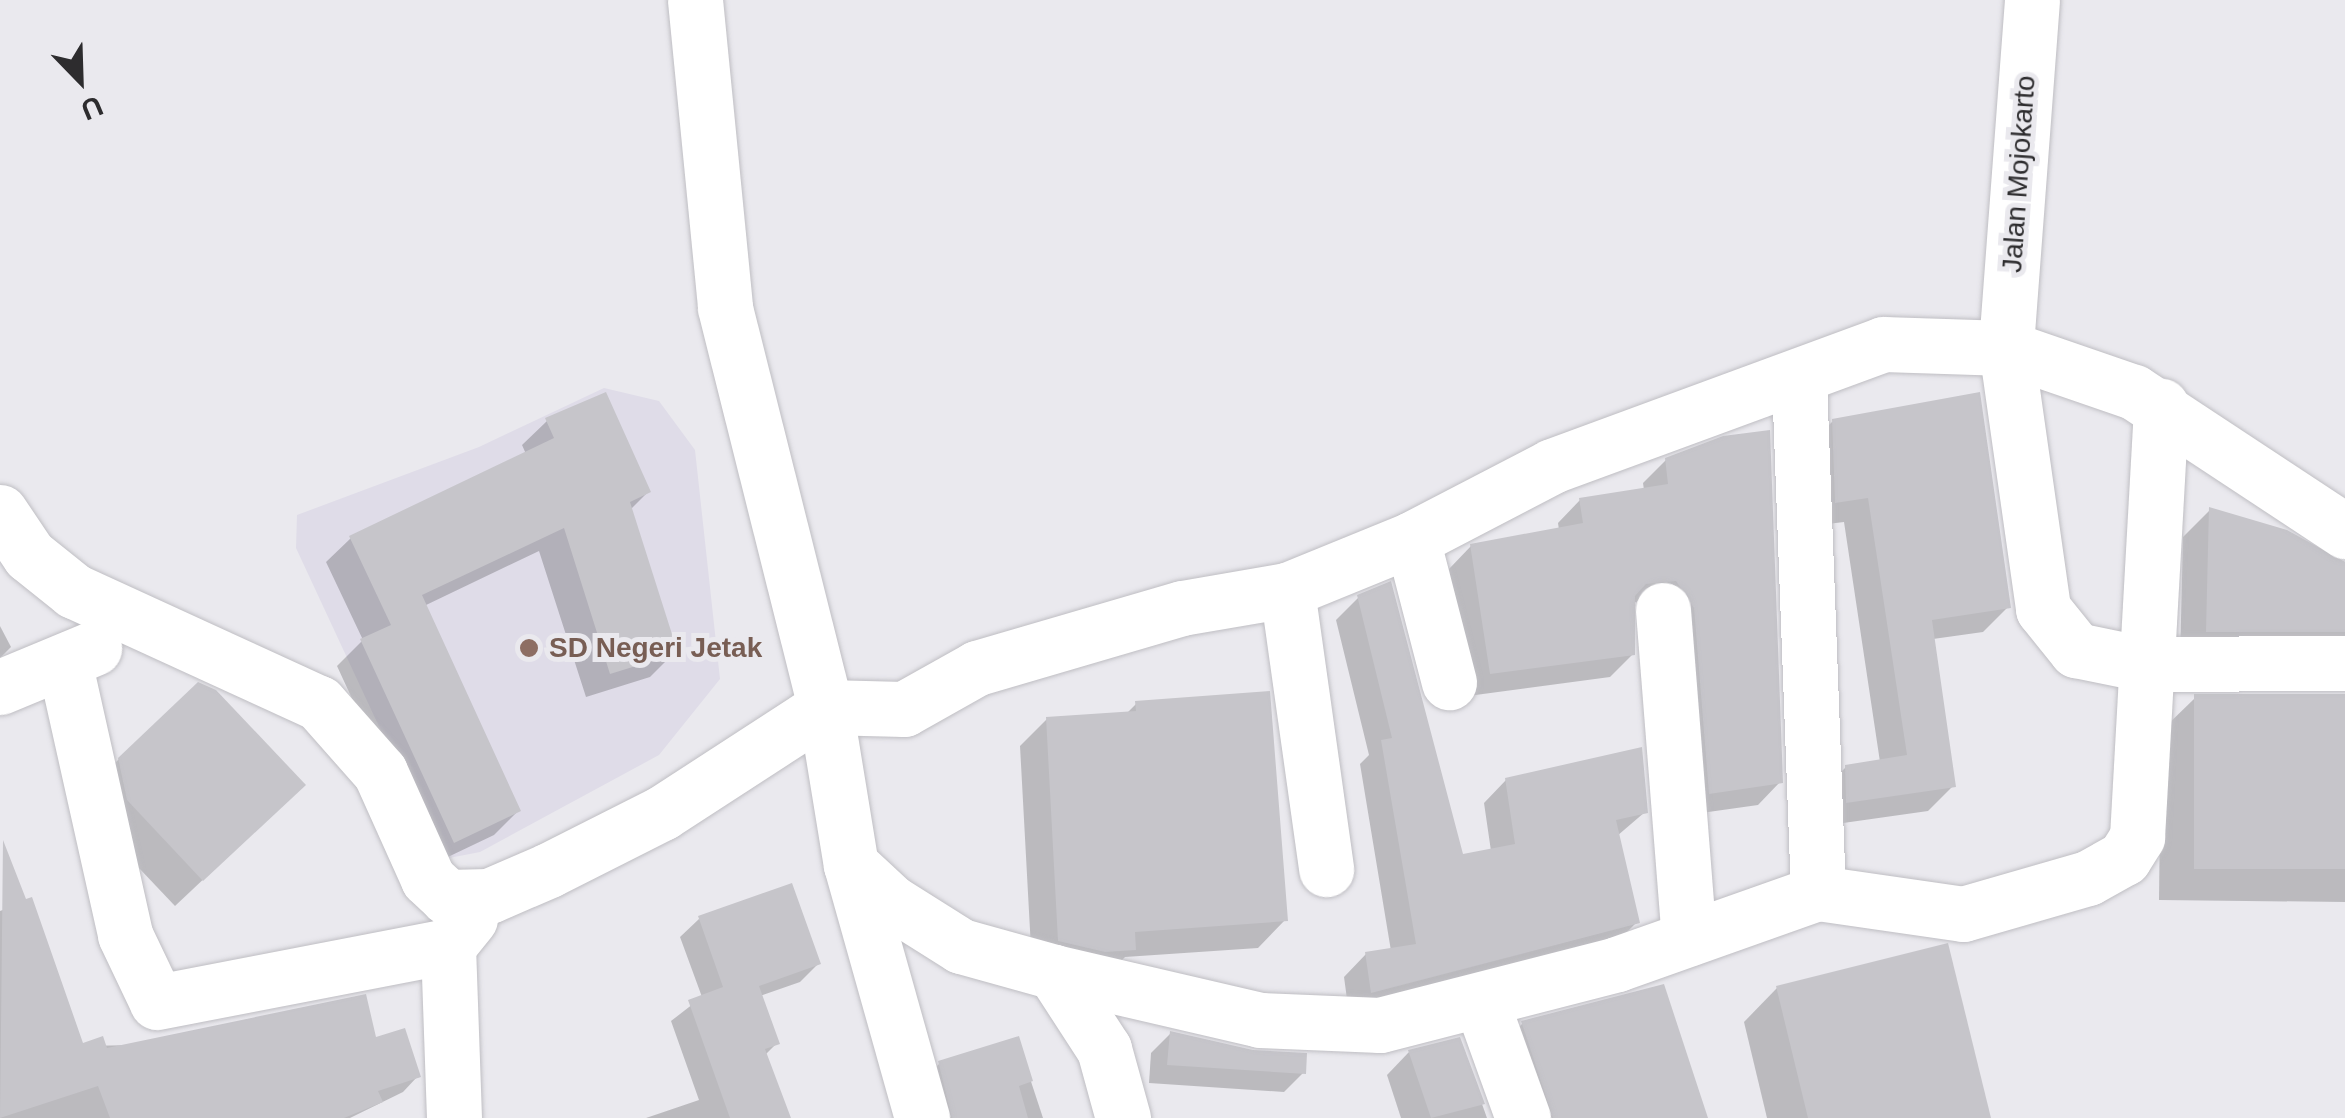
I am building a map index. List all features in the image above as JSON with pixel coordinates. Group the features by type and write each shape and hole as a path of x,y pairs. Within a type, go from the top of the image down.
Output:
{"street":[{"path":"695,0 725,308 825,706 851,865 922,1118"},
{"name":"Jalan Mojokarto","path":"2032,0 2006,348 2043,609 2076,650 2144,664 2345,663"},
{"path":"0,512 29,555 74,590 146,626 186,637 319,702 380,772 428,880 447,898 489,896 662,812 825,706 904,709 978,668 1182,608 1286,590 1412,539 1552,466 1799,380 1883,344 2006,348 2161,406 2345,531"},
{"path":"1799,380 1818,893"},
{"path":"851,865 891,902 961,946 1260,1020 1380,1025 1482,1004 1818,893 1978,913 2044,895 2124,858 2138,818 2161,406"},
{"path":"1412,539 1449,682"},
{"path":"1286,590 1326,869"},
{"path":"1663,610 1689,938"},
{"path":"0,686 146,626"},
{"path":"64,661 125,935 157,1002 448,946 489,896"},
{"path":"448,946 454,1118"},
{"path":"1054,972 1104,1049 1123,1118"},
{"path":"1482,1004 1523,1118"}],"shaded area":[{"name":"SD Negeri Jetak","path":"604,388 659,401 695,450 720,679 659,755 480,852 449,858 422,819 296,548 297,515 479,447"}],"building":[{"path":"606,392 651,492 630,502 678,653 610,674 564,528 422,595 521,811 454,843 360,639 391,625 349,536 554,438 545,418"},
{"path":"1980,392 2011,608 1932,620 1956,787 1846,803 1845,765 1907,755 1868,498 1835,503 1832,419"},
{"path":"1770,430 1783,783 1709,794 1694,608 1676,581 1646,584 1635,596 1635,655 1490,674 1470,544 1583,523 1579,498 1668,484 1665,458 1723,436"},
{"path":"2209,507 2287,530 2345,562 2345,632 2206,632"},
{"path":"1391,581 1463,854 1515,844 1505,778 1642,747 1648,813 1616,820 1640,923 1371,993 1365,952 1416,944 1381,740 1392,738 1357,595"},
{"path":"198,682 216,690 306,785 203,881 127,800 118,758"},
{"path":"1270,691 1288,921 1135,932 1136,950 1105,952 1058,941 1046,717 1136,711 1135,701"},
{"path":"2194,694 2345,694 2345,869 2194,869"},
{"path":"3,840 26,899 32,897 83,1043 103,1036 107,1048 366,994 376,1037 405,1028 421,1077 378,1091 383,1102 344,1118 110,1118 98,1086 0,1118"},
{"path":"792,883 821,964 759,986 780,1044 765,1049 791,1118 730,1118 688,1000 723,987 698,916"},
{"path":"1948,943 1991,1118 1808,1118 1776,986"},
{"path":"1664,984 1708,1118 1553,1118 1521,1021"},
{"path":"1170,1031 1253,1050 1307,1053 1306,1074 1167,1065"},
{"path":"1019,1036 1033,1081 1019,1086 1028,1118 952,1118 938,1061"},
{"path":"1460,1037 1485,1104 1431,1118 1408,1050"}],"place":[{"name":"SD Negeri Jetak","path":"529,648"}]}
